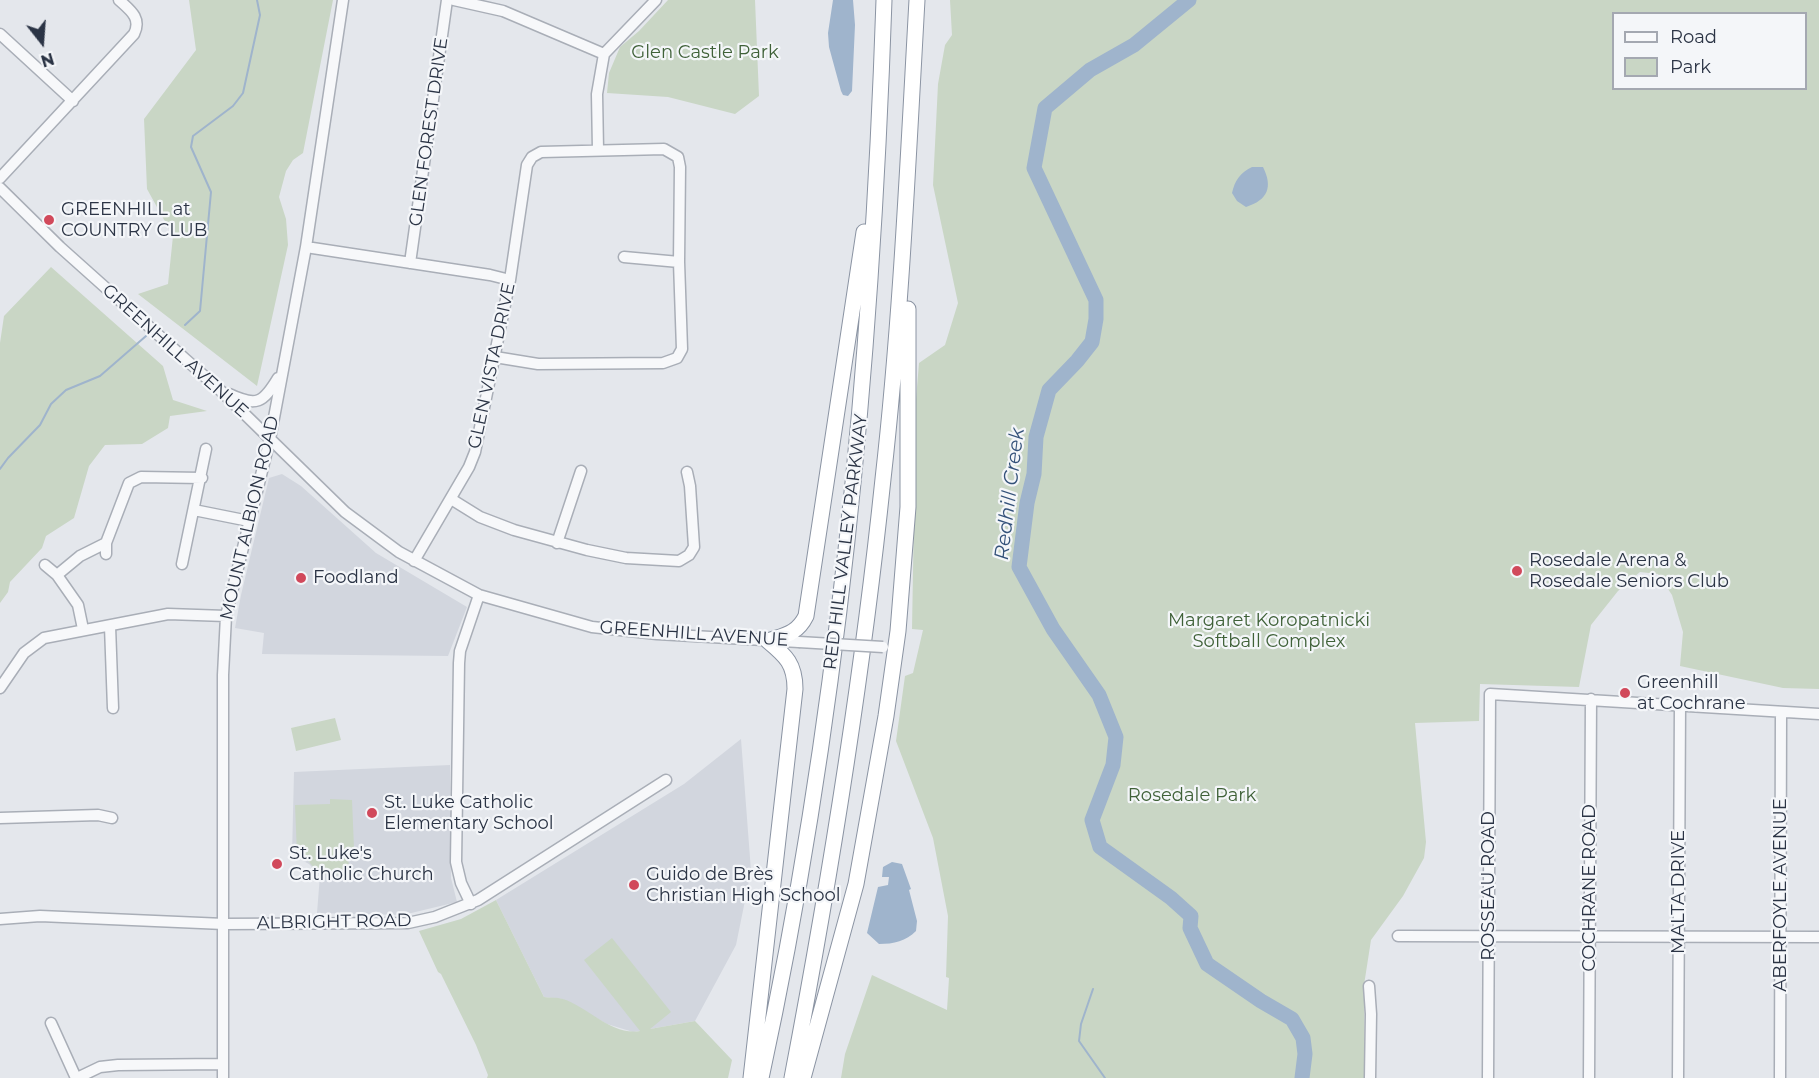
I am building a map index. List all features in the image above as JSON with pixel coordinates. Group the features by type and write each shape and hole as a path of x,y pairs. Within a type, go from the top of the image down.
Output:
{"highway":[{"name":"RED HILL VALLEY PARKWAY","path":"761,1078 797,894 839,614 861,417 878,153 884,0"},
{"name":"RED HILL VALLEY PARKWAY","path":"792,1078 832,860 851,738 882,489 903,264 917,0"},
{"path":"768,641 792,633 801,626 806,616 866,222 870,179 878,153"},
{"path":"802,1078 856,884 872,799 889,647 905,561 908,507 908,304 903,264"},
{"path":"751,1078 795,689 790,663 785,654 768,641"}],"street":[{"path":"0,178 73,101 136,29 135,15 119,0"},
{"name":"MOUNT ALBION ROAD","path":"223,1078 223,675 226,616 270,439 306,246 343,0"},
{"name":"GLEN FOREST DRIVE","path":"410,263 447,0"},
{"path":"454,0 503,11 604,54"},
{"path":"495,357 538,364 663,363 677,358 682,349 678,157 664,149 598,150 597,94 604,54 656,0"},
{"path":"0,34 73,101"},
{"name":"GLEN VISTA DRIVE","path":"414,561 469,467 475,452 510,280 527,165 532,157 541,152 598,150"},
{"name":"GREENHILL AVENUE","path":"0,188 60,247 221,391 353,520 414,561 479,595 592,627 657,634 889,647"},
{"path":"306,246 510,280"},
{"path":"624,256 679,262"},
{"path":"221,391 251,403 260,401 270,392 282,372"},
{"path":"182,564 202,478 206,449"},
{"path":"557,543 581,471"},
{"path":"451,499 480,517 557,543 626,558 679,561 689,555 694,547 687,472"},
{"path":"57,575 80,556 106,548 129,483 141,477 202,478"},
{"path":"194,510 249,521"},
{"path":"45,564 57,575 78,605 83,629"},
{"path":"471,904 461,883 456,862 457,692 460,651 479,595"},
{"path":"0,688 24,653 44,638 168,614 226,616"},
{"path":"110,626 113,708"},
{"name":"ROSSEAU ROAD","path":"1488,1078 1490,694 1591,699"},
{"path":"1591,699 1819,714"},
{"name":"COCHRANE ROAD","path":"1589,1078 1591,699"},
{"name":"MALTA DRIVE","path":"1678,1078 1680,705"},
{"name":"ABERFOYLE AVENUE","path":"1780,1078 1781,712"},
{"name":"ALBRIGHT ROAD","path":"0,919 40,916 224,924 408,923 435,917 471,904 666,780"},
{"path":"0,818 98,814 112,818"},
{"path":"1398,936 1819,936"},
{"path":"1369,986 1370,1078"},
{"path":"51,1023 76,1078 100,1067 118,1065 223,1064"}],"shaded area":[{"path":"282,474 301,486 376,553 467,607 448,656 262,654 264,633 235,628 269,478"},
{"name":"Guido de Brès Christian High School","path":"741,739 751,871 736,945 695,1021 633,1032 607,1024 562,999 544,997 496,900 684,784"},
{"name":"St. Luke Catholic Elementary School","path":"450,765 451,878 457,902 403,915 317,913 320,875 309,864 292,855 294,772"}],"green space":[{"path":"189,0 333,0 303,153 293,160 286,171 279,197 286,219 288,245 257,386 138,294 168,284 173,236 147,189 144,119 196,50"},
{"name":"Glen Castle Park","path":"668,0 755,0 759,96 735,114 668,97 607,93 609,73 620,47 639,31"},
{"path":"950,0 1819,0 1819,689 1783,688 1680,666 1683,632 1672,595 1658,574 1640,572 1618,591 1591,625 1579,687 1480,684 1479,721 1415,723 1426,842 1424,858 1403,896 1371,940 1364,985 1365,1078 841,1078 845,1054 872,975 947,1010 948,916 933,838 896,741 905,676 913,673 923,630 912,629 916,399 919,363 945,345 958,303 933,185 938,84 945,45 952,35"},
{"path":"51,267 163,366 173,400 207,411 170,416 168,428 142,444 105,445 89,466 74,518 46,536 42,548 10,582 8,592 0,603 0,343 4,316"},
{"path":"335,718 341,740 296,751 291,728"},
{"path":"330,799 352,800 354,848 348,849 349,875 318,873 306,858 297,854 295,805 330,804"},
{"path":"496,900 544,997 561,998 620,1029 640,1031 584,960 612,938 671,1012 650,1029 695,1021 732,1060 728,1078 487,1078 488,1075 476,1045 419,931 461,919"}],"water":[{"path":"833,0 853,0 855,25 852,91 848,96 843,95 841,91 829,47 828,33"},
{"path":"1252,167 1263,167 1268,187 1264,197 1246,207 1237,201 1232,193 1239,177"},
{"path":"892,862 902,864 911,889 909,890 917,921 916,931 899,941 879,944 867,933 878,887 888,885 889,877 882,877 883,867"}],"waterway":[{"path":"185,325 200,311 211,192 191,147 193,136 233,106 243,93 260,15 257,0"},
{"name":"Redhill Creek","path":"1189,0 1134,45 1090,70 1045,108 1034,168 1096,300 1096,319 1092,342 1049,390 1036,437 1034,474 1027,503 1019,567 1053,629 1099,695 1116,737 1113,765 1092,820 1100,847 1171,898 1191,916 1190,928 1207,964 1292,1019 1303,1038 1305,1054 1302,1078"},
{"path":"0,469 40,425 51,404 66,390 100,376 146,336"},
{"path":"1093,989 1081,1024 1079,1041 1105,1078"}],"place":[{"name":"GREENHILL at COUNTRY CLUB","path":"49,220"},
{"name":"Rosedale Arena & Rosedale Seniors Club","path":"1517,571"},
{"name":"Foodland","path":"301,578"},
{"name":"Greenhill at Cochrane","path":"1625,693"},
{"name":"St. Luke Catholic Elementary School","path":"372,813"},
{"name":"St. Luke's Catholic Church","path":"277,864"},
{"name":"Guido de Brès Christian High School","path":"634,885"}],"park label":[{"name":"Margaret Koropatnicki Softball Complex","path":"1269,631"},
{"name":"Rosedale Park","path":"1192,796"}]}
